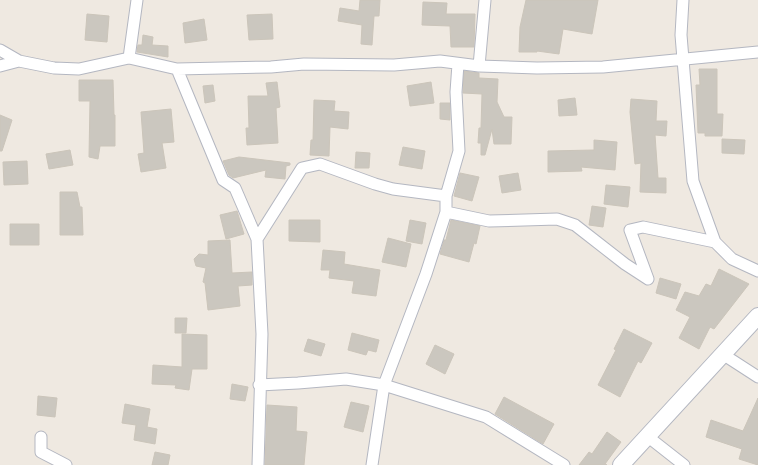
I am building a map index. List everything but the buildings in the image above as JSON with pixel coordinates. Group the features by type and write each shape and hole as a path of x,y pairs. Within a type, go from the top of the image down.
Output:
{"main road":[{"path":"621,465 724,355 758,316"}],"street":[{"path":"129,58 137,0"},
{"path":"479,66 485,0"},
{"path":"683,0 681,35 693,181 715,242 732,258 758,271"},
{"path":"0,50 20,62 54,68 79,68 129,58 177,68 271,67 304,64 394,65 440,61 479,66 536,68 603,67 758,52"},
{"path":"0,66 20,62"},
{"path":"372,465 384,385 426,274 446,212 446,196 459,151 456,92 458,64"},
{"path":"177,68 222,180 235,188 257,239 262,334 259,385 258,465"},
{"path":"257,239 302,168 320,164 392,189 446,196"},
{"path":"446,212 489,221 557,219 575,225 648,279 630,230 643,227 715,242"},
{"path":"724,355 758,377"},
{"path":"259,385 298,384 346,379 384,385 486,417 564,465"},
{"path":"647,436 684,465"},
{"path":"41,437 41,452 66,465"}]}
